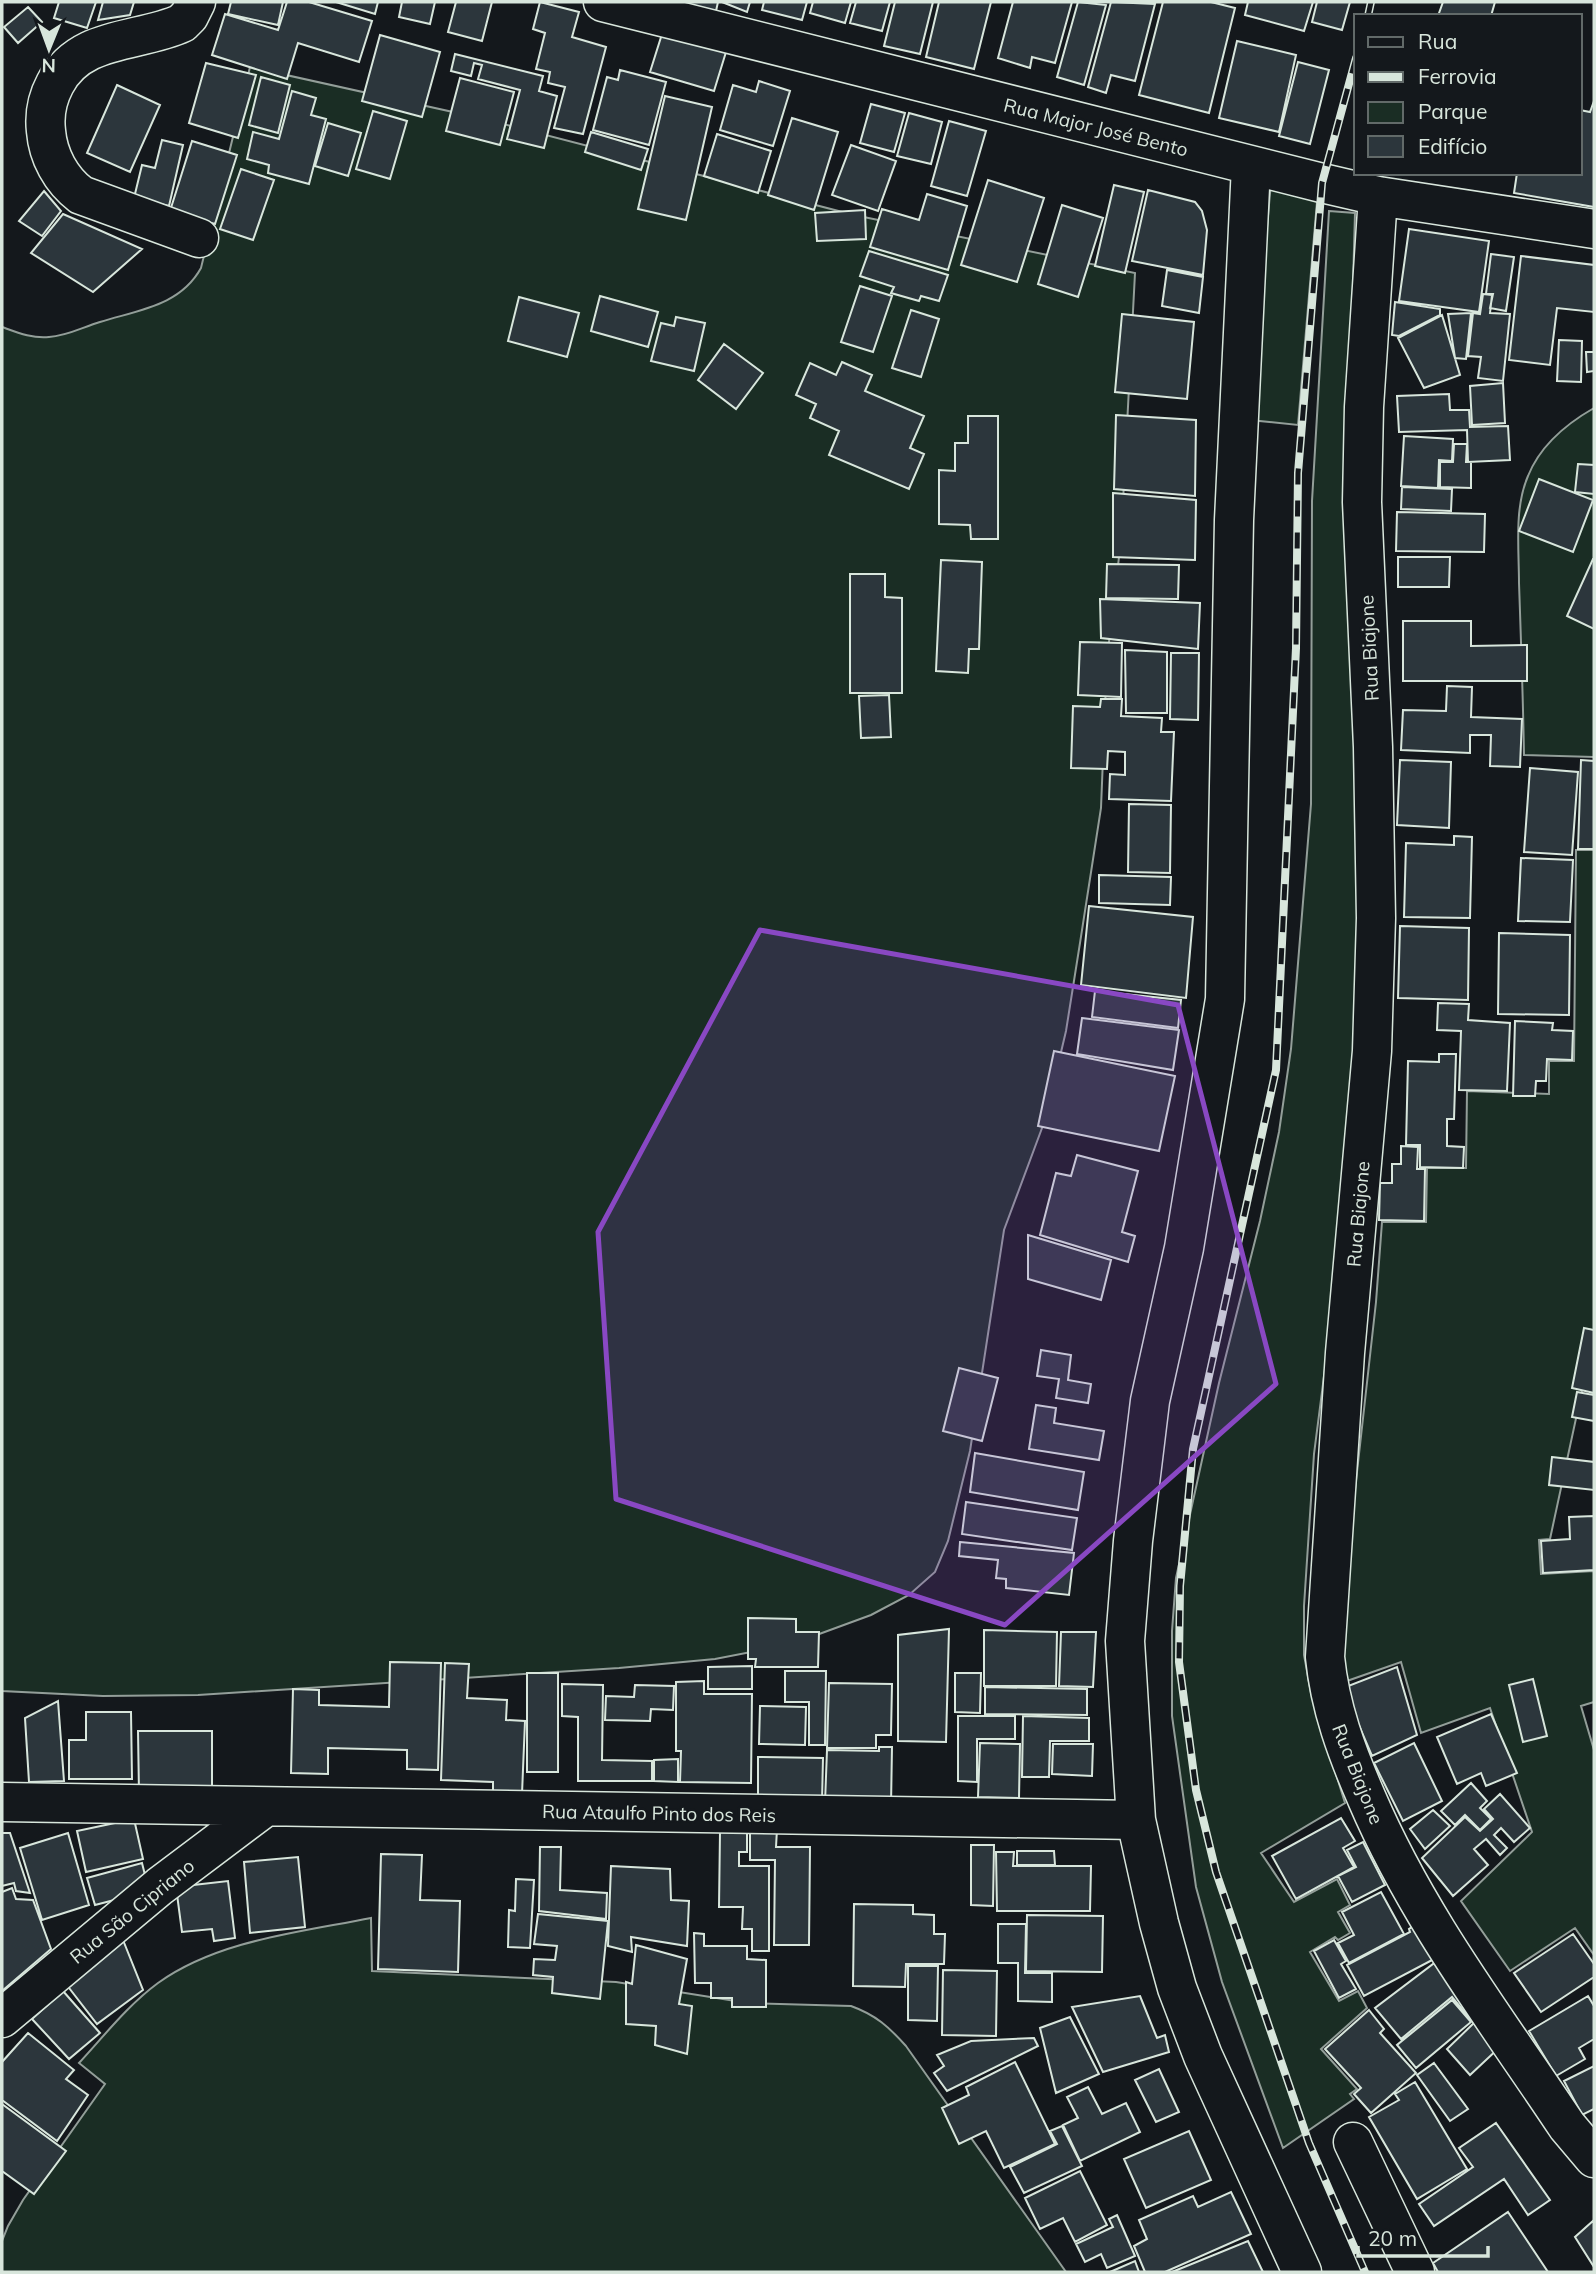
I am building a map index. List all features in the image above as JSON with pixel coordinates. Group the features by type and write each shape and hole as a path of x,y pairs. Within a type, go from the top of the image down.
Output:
{"street":[{"path":"196,2 189,16 173,27 117,40 73,60 58,79 48,99 45,127 47,142 56,166 71,187 81,195 199,238"},
{"name":"Rua Major José Bento","path":"603,2 1378,196 1594,229"},
{"path":"1251,166 1234,520 1225,999 1184,1248 1150,1401 1133,1541 1125,1641 1136,1820 1158,1923 1177,1989 1241,2144 1302,2272"},
{"name":"Rua Biajone","path":"1378,196 1364,407 1362,502 1373,747 1376,918 1372,1051 1345,1353 1326,1674 1346,1752 1386,1843 1422,1910 1567,2126 1594,2158"},
{"name":"Rua Ataulfo Pinto dos Reis","path":"2,1802 1136,1820"},
{"name":"Rua São Cipriano","path":"2,2018 160,1886 265,1807"},
{"path":"1353,2142 1415,2272"}],"highlighted area":[{"path":"760,930 1178,1005 1276,1384 1005,1625 616,1499 598,1232"}],"green space":[{"path":"250,67 480,118 854,215 1135,273 1121,540 1107,659 1101,808 1066,1031 1045,1120 1004,1230 970,1451 948,1541 935,1572 909,1595 871,1615 792,1644 715,1659 619,1668 198,1695 103,1696 2,1691 2,327 37,337 62,335 157,305 182,291 192,281 201,268"},
{"path":"1271,182 1318,190 1298,425 1250,420"},
{"path":"1329,211 1355,213 1346,535 1359,787 1361,1001 1327,1353 1314,1454 1304,1606 1304,1655 1311,1693 1345,1803 1261,1853 1294,1902 1337,1879 1350,1905 1338,1912 1350,1933 1338,1940 1335,1937 1310,1952 1339,2001 1358,1991 1367,2008 1321,2049 1357,2089 1350,2094 1354,2099 1283,2148 1222,1982 1196,1887 1172,1716 1172,1631 1176,1578 1219,1383 1260,1221 1279,1132 1291,1049 1311,804 1312,501"},
{"path":"1594,408 1594,757 1524,755 1518,543 1521,501 1528,476 1539,455 1564,429"},
{"path":"1576,850 1594,850 1594,1335 1550,1539 1539,1540 1541,1574 1594,1571 1594,1702 1581,1706 1594,1750 1594,1955 1575,1928 1510,1971 1461,1901 1532,1832 1490,1708 1421,1733 1401,1662 1344,1682 1341,1615 1376,1302 1382,1222 1426,1222 1427,1168 1466,1168 1467,1091 1549,1094 1549,1061 1574,1061"},
{"path":"371,1918 372,1971 616,1982 748,2003 851,2006 868,2013 888,2027 906,2046 1066,2272 2,2272 2,2241 8,2226 23,2200 105,2084 79,2063 137,2001 182,1968 233,1947 289,1933"}],"building":[{"path":"59,2 96,2 87,28 54,18"},
{"path":"103,2 134,2 130,15 98,20"},
{"path":"231,2 283,2 278,25 228,14"},
{"path":"287,2 309,2 372,21 359,62 298,43 287,79 212,55 225,14 278,30"},
{"path":"336,2 378,2 375,14"},
{"path":"402,2 435,2 430,24 399,17"},
{"path":"456,2 492,2 482,41 448,32"},
{"path":"540,2 579,12 572,37 606,47 583,134 554,128 565,87 548,83 550,72 536,69 545,33 533,29"},
{"path":"687,2 718,2 716,11 686,5"},
{"path":"722,2 750,2 747,12"},
{"path":"764,2 807,2 802,20 762,10"},
{"path":"813,2 851,2 845,23 810,13"},
{"path":"856,2 890,2 882,31 850,23"},
{"path":"895,2 933,2 920,54 884,46"},
{"path":"939,2 991,2 974,69 926,57"},
{"path":"1013,2 1072,2 1055,63 1032,57 1030,68 998,58"},
{"path":"1078,2 1106,5 1084,85 1057,77"},
{"path":"1111,2 1155,4 1135,81 1111,75 1106,93 1088,87"},
{"path":"1163,2 1211,2 1235,8 1209,113 1139,95"},
{"path":"1248,2 1313,2 1304,31 1245,15"},
{"path":"1317,2 1350,2 1342,30 1312,22"},
{"path":"1443,2 1495,2 1492,14 1439,14"},
{"path":"28,7 42,22 18,43 4,27"},
{"path":"662,34 726,52 714,91 650,72"},
{"path":"380,35 440,52 422,117 362,101"},
{"path":"1237,41 1296,55 1279,132 1219,118"},
{"path":"455,54 543,76 539,91 557,96 544,148 507,139 520,90 478,79 482,65 474,63 471,76 451,71"},
{"path":"1298,62 1329,70 1310,144 1279,136"},
{"path":"206,63 256,75 238,138 189,123"},
{"path":"620,70 666,82 649,145 593,130 607,77 618,80"},
{"path":"261,77 290,85 278,133 249,125"},
{"path":"460,78 514,92 500,145 446,131"},
{"path":"759,81 790,91 773,146 720,130 733,85 756,92"},
{"path":"117,85 160,105 130,172 87,153"},
{"path":"292,91 316,98 311,115 326,119 309,184 268,173 269,165 247,159 253,132 279,139"},
{"path":"665,96 712,107 686,220 638,209"},
{"path":"1594,101 1594,207 1514,193 1517,175 1582,175 1582,110 1590,112"},
{"path":"871,104 905,113 894,152 860,143"},
{"path":"373,111 407,121 390,179 356,169"},
{"path":"909,113 942,122 931,164 897,156"},
{"path":"792,118 838,132 814,210 768,195"},
{"path":"949,121 986,131 967,196 931,186"},
{"path":"328,123 361,133 348,176 315,166"},
{"path":"591,132 648,149 641,170 585,152"},
{"path":"717,134 771,151 758,193 704,176"},
{"path":"162,140 183,145 169,206 134,198 142,165 155,168"},
{"path":"192,141 237,155 215,224 170,211"},
{"path":"851,145 896,161 878,211 832,195"},
{"path":"241,169 274,180 253,240 220,229"},
{"path":"988,180 1044,198 1017,282 961,265"},
{"path":"1114,185 1144,192 1125,273 1095,266"},
{"path":"1148,190 1195,202 1202,211 1207,230 1203,275 1132,261"},
{"path":"44,191 61,211 42,236 19,221"},
{"path":"927,194 967,206 948,270 870,247 882,209 919,220"},
{"path":"1062,205 1103,218 1078,297 1038,284"},
{"path":"865,210 866,239 817,241 815,213"},
{"path":"63,214 142,249 93,292 31,253"},
{"path":"1409,229 1489,241 1479,312 1399,301"},
{"path":"869,251 948,275 939,301 921,296 919,301 891,293 894,287 860,276"},
{"path":"1491,254 1514,257 1506,311 1490,308 1493,294 1486,294"},
{"path":"1521,256 1594,265 1594,312 1557,308 1550,365 1509,360"},
{"path":"1167,270 1203,277 1199,313 1162,306"},
{"path":"860,286 892,296 873,352 841,342"},
{"path":"1483,294 1492,295 1490,313 1510,314 1503,381 1478,378 1481,357 1468,356 1473,313 1480,314"},
{"path":"600,296 658,312 648,347 591,331"},
{"path":"519,297 579,313 567,357 508,341"},
{"path":"1395,302 1440,309 1440,315 1399,336 1392,335"},
{"path":"911,310 939,319 921,377 892,368"},
{"path":"1471,313 1466,359 1455,358 1448,314"},
{"path":"1122,314 1194,322 1187,399 1115,392"},
{"path":"1442,315 1460,375 1424,388 1398,338"},
{"path":"676,317 705,323 694,371 651,361 661,323 674,326"},
{"path":"1559,340 1582,341 1581,382 1557,381"},
{"path":"724,344 763,373 736,409 698,380"},
{"path":"1586,352 1594,352 1594,371 1587,372"},
{"path":"842,362 872,375 865,391 924,416 910,448 924,454 909,489 829,455 839,431 810,418 816,404 796,395 810,363 836,375"},
{"path":"1503,383 1505,423 1472,425 1470,386"},
{"path":"1449,394 1450,410 1469,410 1470,427 1508,426 1510,460 1468,462 1467,430 1399,432 1397,396"},
{"path":"1116,415 1196,420 1195,496 1114,489"},
{"path":"968,416 998,416 998,539 971,539 970,525 939,524 939,470 955,471 955,443 968,443"},
{"path":"1404,436 1453,439 1452,461 1439,460 1438,488 1401,486"},
{"path":"1454,444 1467,444 1466,462 1471,462 1471,488 1440,487 1440,462 1453,462"},
{"path":"1578,464 1594,465 1594,494 1575,492"},
{"path":"1539,479 1593,500 1573,552 1519,531"},
{"path":"1402,487 1452,489 1451,511 1401,509"},
{"path":"1113,493 1196,500 1195,560 1113,557"},
{"path":"1397,512 1485,514 1484,552 1396,551"},
{"path":"1398,557 1450,557 1449,587 1398,587"},
{"path":"1594,559 1594,629 1567,616"},
{"path":"941,560 982,562 979,649 969,649 968,673 936,671"},
{"path":"1107,564 1179,565 1178,599 1106,598"},
{"path":"850,574 885,574 885,597 902,598 902,693 850,693"},
{"path":"1100,599 1200,603 1198,649 1101,638"},
{"path":"1403,621 1471,621 1471,646 1527,645 1527,681 1403,681"},
{"path":"1080,642 1122,643 1121,697 1078,695"},
{"path":"1125,650 1167,652 1167,713 1126,713"},
{"path":"1171,653 1199,653 1198,720 1170,719"},
{"path":"1447,686 1472,687 1471,717 1522,719 1520,767 1490,766 1491,735 1470,735 1470,753 1401,750 1403,710 1446,711"},
{"path":"889,695 891,737 861,738 859,696"},
{"path":"1101,699 1122,699 1121,716 1162,718 1161,732 1174,732 1171,801 1109,799 1110,774 1125,775 1125,752 1108,751 1107,769 1071,768 1073,706 1100,707"},
{"path":"1400,760 1451,762 1449,828 1397,825"},
{"path":"1581,760 1594,761 1594,849 1578,849"},
{"path":"1530,768 1578,772 1572,855 1524,852"},
{"path":"1129,804 1171,805 1170,873 1128,872"},
{"path":"1454,836 1472,837 1470,918 1404,917 1406,843 1454,845"},
{"path":"1521,858 1573,860 1570,922 1518,921"},
{"path":"1099,875 1171,877 1170,905 1099,903"},
{"path":"1089,906 1193,917 1186,998 1081,985"},
{"path":"1400,926 1469,928 1468,1000 1398,998"},
{"path":"1499,933 1570,935 1569,1015 1498,1014"},
{"path":"1095,991 1181,1000 1178,1028 1092,1017"},
{"path":"1438,1003 1469,1004 1468,1020 1510,1023 1507,1091 1459,1090 1461,1031 1437,1030"},
{"path":"1082,1018 1179,1030 1173,1070 1077,1054"},
{"path":"1515,1021 1553,1023 1552,1030 1573,1031 1572,1060 1547,1059 1546,1081 1536,1081 1535,1096 1513,1096"},
{"path":"1054,1051 1175,1076 1159,1151 1038,1126"},
{"path":"1439,1054 1456,1054 1454,1119 1447,1119 1447,1146 1464,1147 1463,1168 1420,1167 1420,1145 1406,1145 1408,1061 1439,1062"},
{"path":"1401,1146 1418,1147 1417,1169 1425,1169 1424,1221 1379,1220 1380,1183 1392,1183 1392,1164 1401,1164"},
{"path":"1077,1155 1138,1171 1122,1232 1135,1236 1128,1262 1040,1235 1056,1173 1071,1176"},
{"path":"1028,1235 1111,1260 1101,1300 1028,1279"},
{"path":"1584,1328 1594,1330 1594,1393 1572,1388"},
{"path":"1041,1350 1071,1355 1068,1380 1091,1384 1088,1403 1056,1398 1059,1379 1037,1376"},
{"path":"959,1368 998,1378 982,1441 943,1431"},
{"path":"1577,1392 1594,1395 1594,1421 1572,1417"},
{"path":"1036,1405 1056,1408 1054,1423 1104,1431 1099,1460 1029,1449"},
{"path":"975,1453 1084,1472 1078,1510 970,1492"},
{"path":"1552,1457 1594,1462 1594,1490 1549,1485"},
{"path":"966,1502 1077,1518 1072,1550 962,1534"},
{"path":"1594,1516 1594,1570 1543,1573 1541,1541 1570,1539 1569,1517"},
{"path":"960,1542 1074,1553 1069,1595 1006,1588 1006,1579 996,1578 998,1560 959,1556"},
{"path":"748,1618 796,1619 796,1632 819,1632 818,1667 755,1667 756,1659 748,1659"},
{"path":"949,1629 946,1742 898,1741 898,1635"},
{"path":"984,1630 1057,1632 1056,1686 984,1686"},
{"path":"1061,1632 1096,1632 1093,1687 1059,1686"},
{"path":"390,1662 441,1663 438,1770 407,1769 407,1750 328,1748 328,1774 291,1773 293,1689 319,1690 319,1705 389,1707"},
{"path":"445,1663 469,1664 467,1698 507,1700 506,1720 525,1721 522,1794 493,1793 493,1782 441,1780"},
{"path":"752,1666 752,1689 708,1689 708,1667"},
{"path":"1397,1667 1417,1735 1372,1756 1343,1688"},
{"path":"785,1671 826,1671 825,1745 809,1745 809,1702 785,1702"},
{"path":"527,1673 558,1673 558,1772 527,1772"},
{"path":"955,1673 981,1673 980,1713 955,1712"},
{"path":"1533,1679 1547,1736 1523,1742 1509,1685"},
{"path":"704,1681 704,1694 752,1694 751,1783 680,1782 681,1751 676,1751 676,1682"},
{"path":"829,1683 892,1684 891,1735 876,1735 876,1748 827,1748"},
{"path":"562,1684 603,1685 602,1760 652,1761 652,1781 578,1781 578,1717 562,1716"},
{"path":"635,1685 674,1686 673,1710 651,1709 650,1721 605,1720 606,1696 634,1697"},
{"path":"985,1687 1087,1689 1087,1715 985,1714"},
{"path":"58,1701 64,1781 29,1782 25,1718"},
{"path":"760,1706 806,1707 805,1745 759,1744"},
{"path":"86,1712 131,1712 132,1779 69,1779 69,1740 86,1740"},
{"path":"1491,1714 1517,1773 1486,1786 1481,1773 1457,1784 1437,1737"},
{"path":"958,1716 1015,1716 1015,1739 977,1739 977,1782 958,1781"},
{"path":"1023,1716 1089,1718 1089,1741 1050,1741 1049,1777 1022,1777"},
{"path":"138,1731 212,1731 212,1794 139,1794"},
{"path":"980,1743 1020,1744 1019,1798 978,1797"},
{"path":"1414,1743 1442,1801 1403,1821 1374,1763"},
{"path":"1053,1744 1093,1744 1092,1776 1052,1774"},
{"path":"879,1747 892,1747 891,1805 825,1803 827,1750 879,1751"},
{"path":"758,1757 823,1758 822,1802 758,1801"},
{"path":"678,1759 678,1782 654,1781 654,1760"},
{"path":"1471,1783 1487,1801 1480,1808 1491,1819 1480,1830 1465,1815 1455,1825 1441,1811"},
{"path":"1500,1794 1530,1828 1514,1842 1501,1828 1494,1835 1507,1848 1500,1855 1486,1839 1474,1849 1488,1865 1453,1896 1422,1858 1465,1817 1480,1831 1493,1819 1484,1809"},
{"path":"1433,1810 1450,1826 1425,1849 1410,1829"},
{"path":"1341,1818 1355,1841 1343,1848 1354,1867 1296,1899 1272,1856"},
{"path":"134,1819 143,1859 86,1872 77,1831"},
{"path":"750,1829 777,1829 776,1847 810,1847 809,1945 774,1945 775,1860 750,1860"},
{"path":"720,1832 747,1832 747,1852 739,1852 739,1866 769,1866 769,1951 752,1951 752,1929 742,1929 743,1907 719,1907"},
{"path":"2,1833 10,1833 30,1893 16,1891 14,1883 2,1886"},
{"path":"68,1833 89,1905 42,1920 20,1848"},
{"path":"1363,1842 1385,1885 1352,1902 1338,1876 1356,1867 1347,1850"},
{"path":"971,1845 994,1845 993,1906 971,1905"},
{"path":"540,1847 561,1847 560,1890 607,1893 606,1919 539,1911"},
{"path":"1017,1851 1054,1851 1055,1865 1017,1865"},
{"path":"996,1852 1014,1852 1013,1866 1091,1866 1090,1911 997,1911"},
{"path":"381,1854 422,1855 420,1900 460,1901 458,1972 378,1969"},
{"path":"298,1857 305,1927 250,1933 244,1862"},
{"path":"142,1863 149,1891 95,1905 87,1878"},
{"path":"611,1866 670,1869 671,1900 689,1901 687,1946 631,1937 632,1952 608,1946"},
{"path":"516,1879 534,1880 530,1948 508,1947 509,1910 515,1911"},
{"path":"228,1881 235,1938 214,1941 212,1929 182,1932 176,1887"},
{"path":"12,1888 16,1899 33,1900 51,1949 2,1991 2,1892"},
{"path":"1381,1892 1404,1934 1349,1963 1338,1943 1354,1935 1342,1912"},
{"path":"854,1904 913,1905 913,1914 934,1915 934,1934 945,1934 944,1964 906,1964 905,1987 853,1986"},
{"path":"538,1914 608,1921 600,1999 552,1993 553,1977 533,1975 534,1959 555,1960 557,1946 534,1944"},
{"path":"1027,1915 1103,1916 1102,1972 1026,1971"},
{"path":"998,1924 1026,1924 1025,1973 1052,1973 1052,2002 1018,2001 1018,1963 998,1963"},
{"path":"1417,1924 1436,1958 1364,1996 1347,1965 1410,1932 1409,1929"},
{"path":"694,1933 704,1934 704,1946 747,1946 747,1959 766,1960 766,2007 732,2007 732,1998 711,1998 711,1983 695,1983"},
{"path":"1573,1934 1594,1964 1594,1977 1541,2012 1514,1973"},
{"path":"123,1940 143,1990 97,2024 66,1984"},
{"path":"1334,1940 1346,1961 1341,1964 1356,1989 1339,1998 1314,1951"},
{"path":"636,1945 687,1959 679,2004 692,2006 687,2054 655,2045 656,2026 626,2024 626,1982 632,1984"},
{"path":"1437,1961 1479,2015 1471,2020 1452,1997 1401,2039 1375,2008"},
{"path":"908,1966 938,1966 937,2021 908,2020"},
{"path":"943,1970 997,1971 996,2036 942,2035"},
{"path":"63,1991 100,2033 69,2059 32,2019"},
{"path":"1140,1996 1157,2038 1165,2035 1169,2052 1103,2072 1072,2007"},
{"path":"1588,1996 1594,2006 1594,2039 1579,2048 1585,2059 1556,2076 1529,2031"},
{"path":"1452,2000 1471,2022 1416,2068 1397,2045"},
{"path":"1369,2010 1384,2029 1380,2033 1416,2073 1371,2113 1354,2094 1361,2088 1325,2049"},
{"path":"1070,2017 1099,2074 1056,2093 1040,2028"},
{"path":"1477,2020 1501,2046 1470,2075 1447,2049"},
{"path":"28,2033 74,2070 66,2079 88,2095 57,2141 2,2100 2,2062"},
{"path":"1034,2038 1038,2046 947,2091 934,2073 944,2066 937,2055 971,2041"},
{"path":"1015,2062 1055,2144 1004,2168 986,2131 959,2144 942,2108 969,2095 966,2087"},
{"path":"1434,2063 1468,2109 1450,2121 1417,2075"},
{"path":"1594,2066 1594,2109 1582,2115 1564,2081"},
{"path":"1159,2069 1179,2112 1156,2122 1135,2080"},
{"path":"1415,2082 1467,2169 1417,2199 1369,2117 1399,2100 1395,2094"},
{"path":"1088,2087 1102,2114 1126,2103 1140,2132 1080,2161 1063,2125 1078,2118 1067,2097"},
{"path":"2,2104 66,2151 34,2194 2,2171"},
{"path":"1496,2123 1550,2200 1528,2215 1504,2179 1434,2226 1419,2204 1473,2167 1459,2148"},
{"path":"1062,2126 1082,2166 1024,2193 1010,2167 1057,2144 1050,2131"},
{"path":"1189,2131 1211,2180 1146,2208 1124,2159"},
{"path":"1080,2171 1107,2225 1075,2242 1063,2218 1040,2229 1025,2198"},
{"path":"1231,2192 1251,2234 1165,2272 1145,2272 1134,2246 1147,2239 1139,2220 1193,2196 1198,2207"},
{"path":"1508,2212 1548,2272 1438,2272 1433,2263"},
{"path":"1117,2215 1135,2256 1107,2268 1101,2254 1085,2262 1076,2244 1113,2227 1109,2219"},
{"path":"1594,2220 1594,2267 1575,2237"},
{"path":"1248,2241 1263,2272 1172,2272"},
{"path":"1135,2261 1139,2272 1110,2272"}],"railway":[{"path":"1368,14 1371,2"},
{"path":"1354,65 1322,183 1298,473 1296,648 1276,1070 1193,1449 1180,1586 1179,1662 1196,1790 1216,1872 1309,2143 1365,2272"}]}
